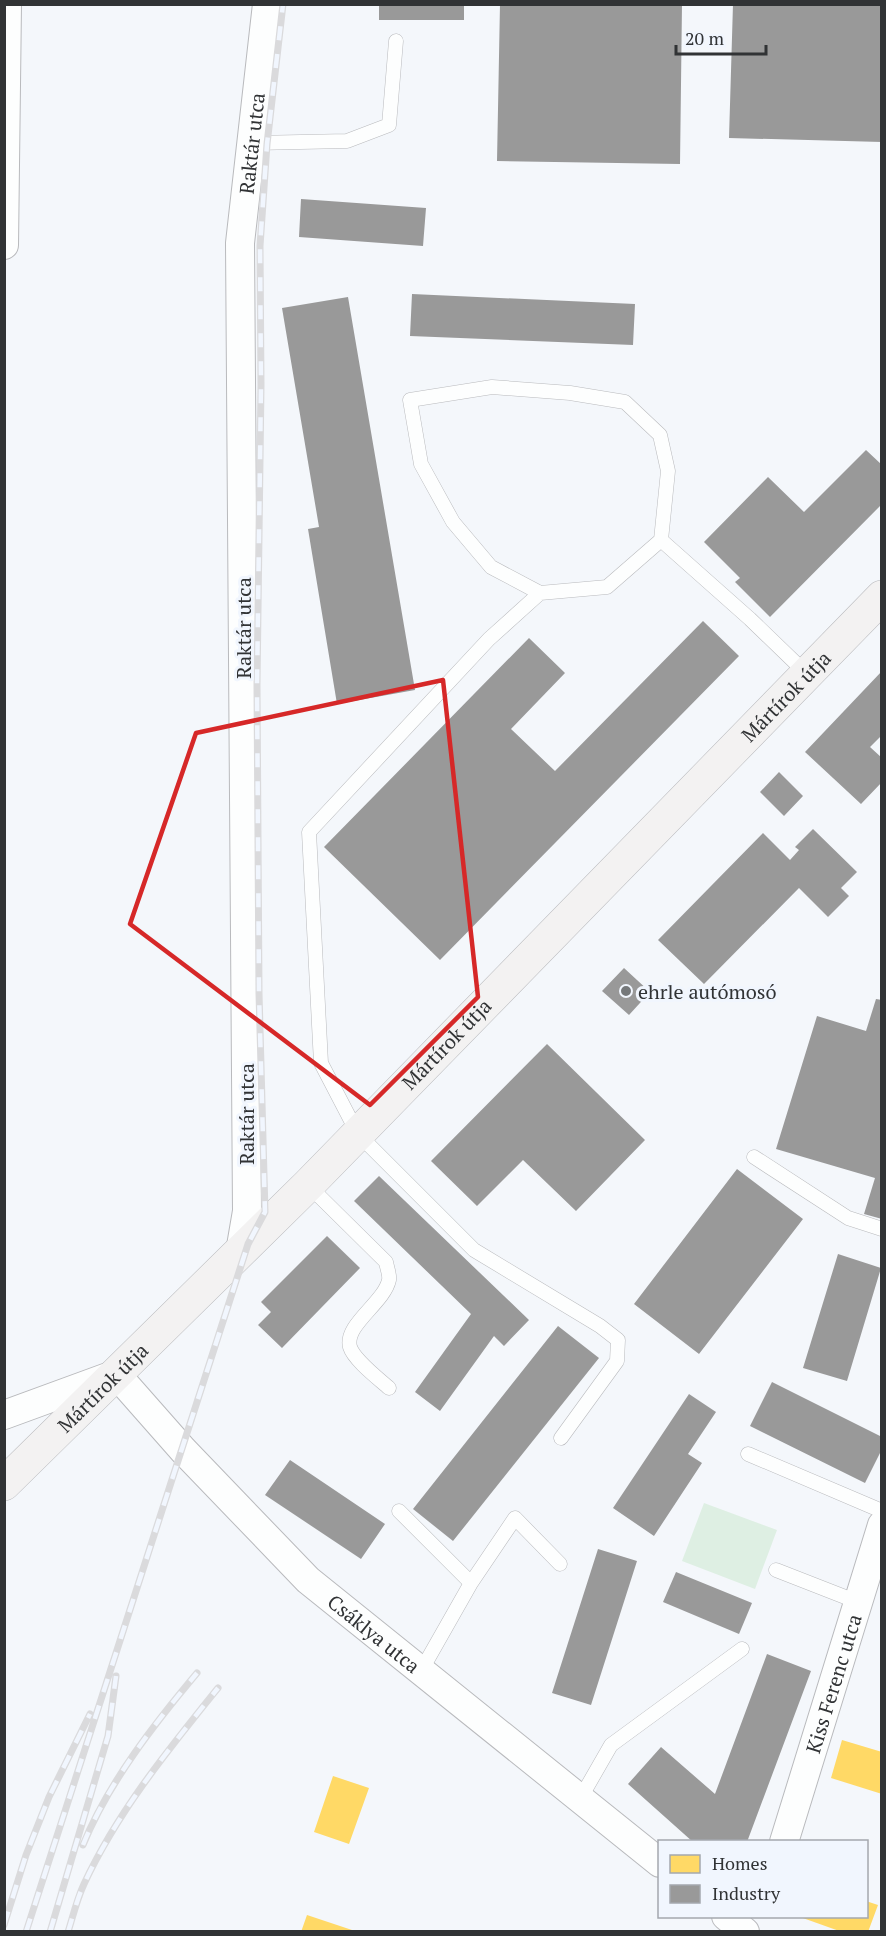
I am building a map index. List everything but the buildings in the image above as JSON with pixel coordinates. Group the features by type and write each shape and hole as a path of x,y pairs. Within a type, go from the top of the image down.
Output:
{"street":[{"path":"4,245 7,4"},
{"name":"Raktár utca","path":"240,1252 247,1211 240,243 267,4"},
{"name":"Mártírok útja","path":"4,1484 308,1185 882,597"},
{"path":"4,1415 116,1374"},
{"name":"Csáklya utca","path":"116,1374 183,1450 308,1580 658,1861"},
{"name":"Kiss Ferenc utca","path":"785,1840 882,1525"},
{"path":"727,1918 745,1932"}],"lane":[{"path":"253,143 347,141 389,125 396,41"},
{"path":"492,387 570,393 625,402 660,435 668,471 661,540 608,587 540,593 491,567 453,522 421,464 410,400 492,387"},
{"path":"661,540 750,619 807,674"},
{"path":"540,593 489,639 309,832 321,1064 358,1134 474,1250 600,1326 618,1340 617,1361 561,1438"},
{"path":"754,1157 848,1218 882,1229"},
{"path":"308,1185 386,1262 389,1278 384,1293 353,1330 350,1346 355,1356 389,1388"},
{"path":"748,1454 882,1511"},
{"path":"399,1511 471,1583"},
{"path":"421,1671 471,1583 515,1518 560,1564"},
{"path":"776,1570 858,1602"},
{"path":"580,1799 611,1745 742,1649"}],"highlighted area":[{"path":"443,680 478,997 370,1105 130,924 196,733"}],"green space":[{"path":"704,1503 777,1530 755,1589 682,1561"}],"railway":[{"path":"26,1932 248,1244 265,1212 259,993 257,685 261,385 260,246 267,144 283,4"},
{"path":"83,1845 105,1799 134,1754 197,1673"},
{"path":"50,1932 108,1736 116,1676"},
{"path":"68,1932 84,1884 112,1831 145,1782 218,1688"},
{"path":"4,1925 26,1855 49,1797 90,1714"}],"place":[{"name":"ehrle autómosó","path":"626,991"}]}
